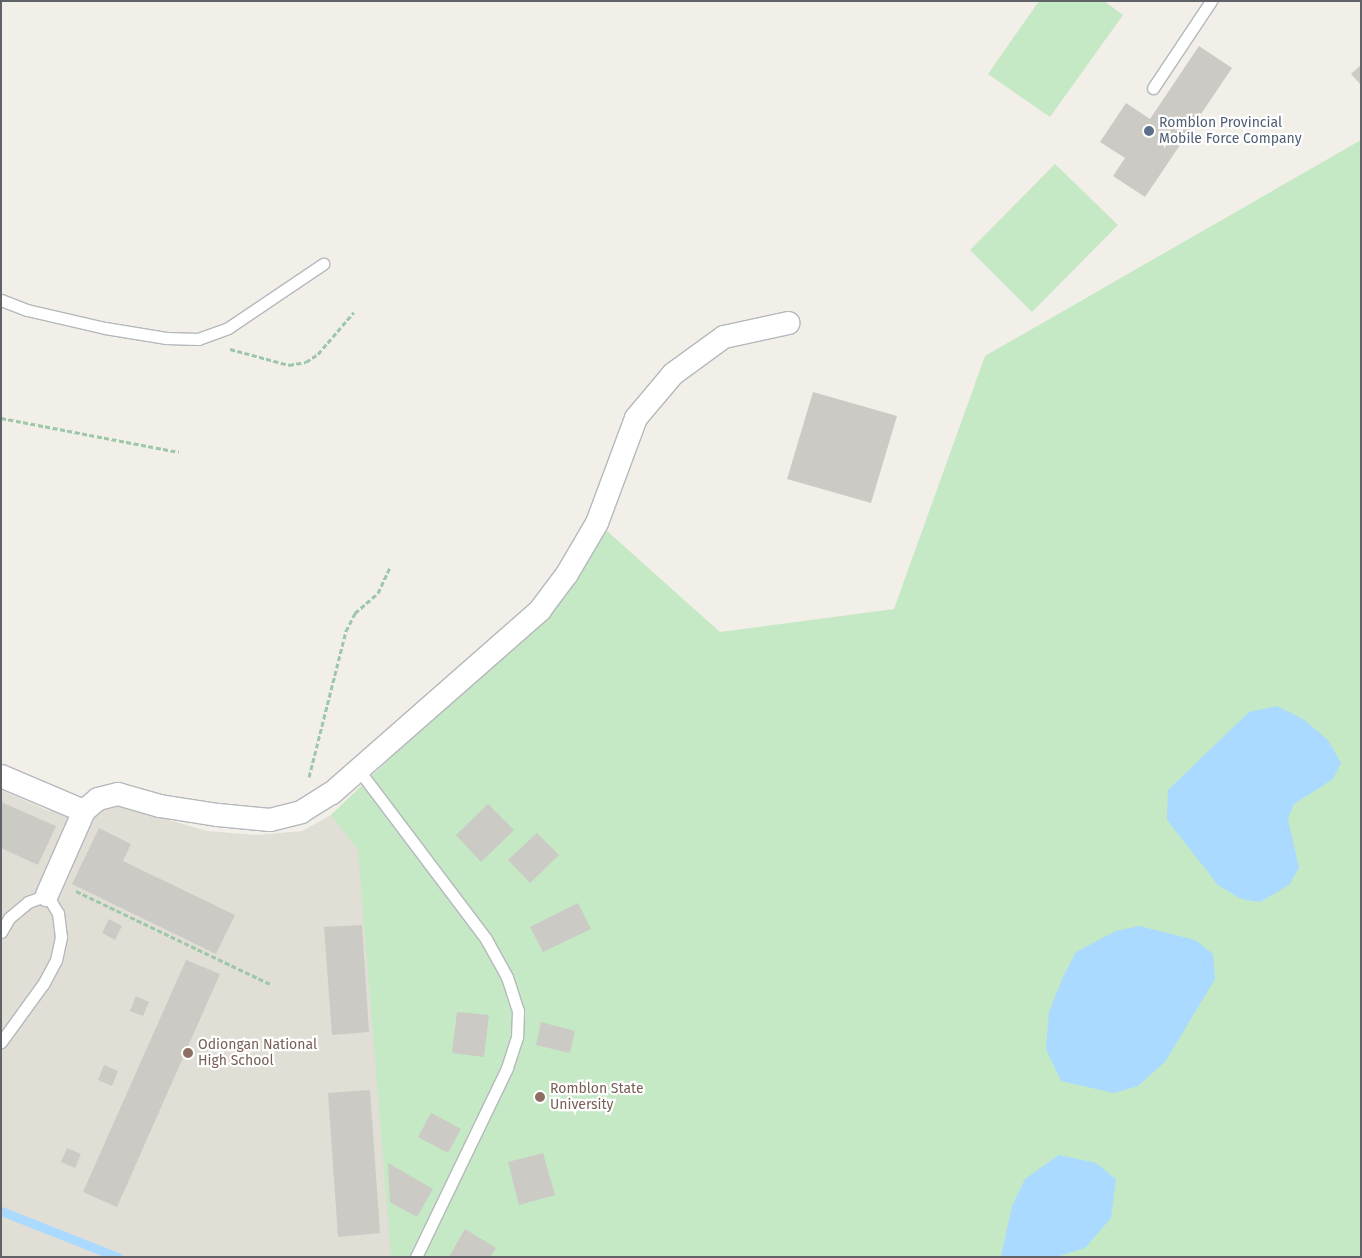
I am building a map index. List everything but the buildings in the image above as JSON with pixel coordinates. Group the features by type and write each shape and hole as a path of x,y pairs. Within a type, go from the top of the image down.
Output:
{"street":[{"path":"51,888 84,811 98,799 118,794 160,806 218,815 270,820 301,812 332,793 540,610 567,574 597,522 636,418 673,374 724,337 788,323"},
{"path":"1,776 84,811"}],"lane":[{"path":"1153,88 1211,1"},
{"path":"1,300 27,310 105,328 166,338 198,339 228,328 323,264"},
{"path":"358,769 486,939 507,977 518,1011 517,1037 507,1068 416,1257"},
{"path":"1,932 9,918 28,902 51,888 58,913 61,937 56,960 43,984 1,1042"}],"path":[{"path":"198,339 263,360 289,365 306,362 318,354 354,312"},
{"path":"1,418 179,452"},
{"path":"301,812 346,631 355,613 378,593 390,567"},
{"path":"51,888 270,984"}],"shaded area":[{"name":"Odiongan National High School","path":"432,719 670,1257 1,1257 1,790 49,811 121,806 207,831 256,835 302,831 331,815"}],"green space":[{"path":"1039,1 1104,1 1123,15 1050,117 988,74"},
{"path":"1361,140 1361,1257 391,1257 358,850 331,815 573,584 607,531 720,632 894,609 985,356"},
{"path":"1055,164 1118,225 1032,312 970,250"}],"water":[{"path":"1277,706 1303,719 1328,740 1341,763 1333,779 1294,804 1288,819 1299,868 1289,885 1260,902 1241,899 1218,885 1167,820 1168,790 1249,712"},
{"path":"1139,926 1195,940 1213,954 1215,979 1165,1062 1138,1086 1114,1093 1061,1081 1046,1049 1049,1012 1063,977 1076,952 1116,931"},
{"path":"1059,1155 1096,1163 1116,1179 1111,1218 1085,1248 1056,1257 1001,1257 1012,1206 1025,1179"}],"waterway":[{"path":"1,1211 118,1257"}],"place":[{"name":"Romblon Provincial Mobile Force Company","path":"1149,131"},
{"name":"Odiongan National High School","path":"188,1053"},
{"name":"Romblon State University","path":"540,1097"}]}
